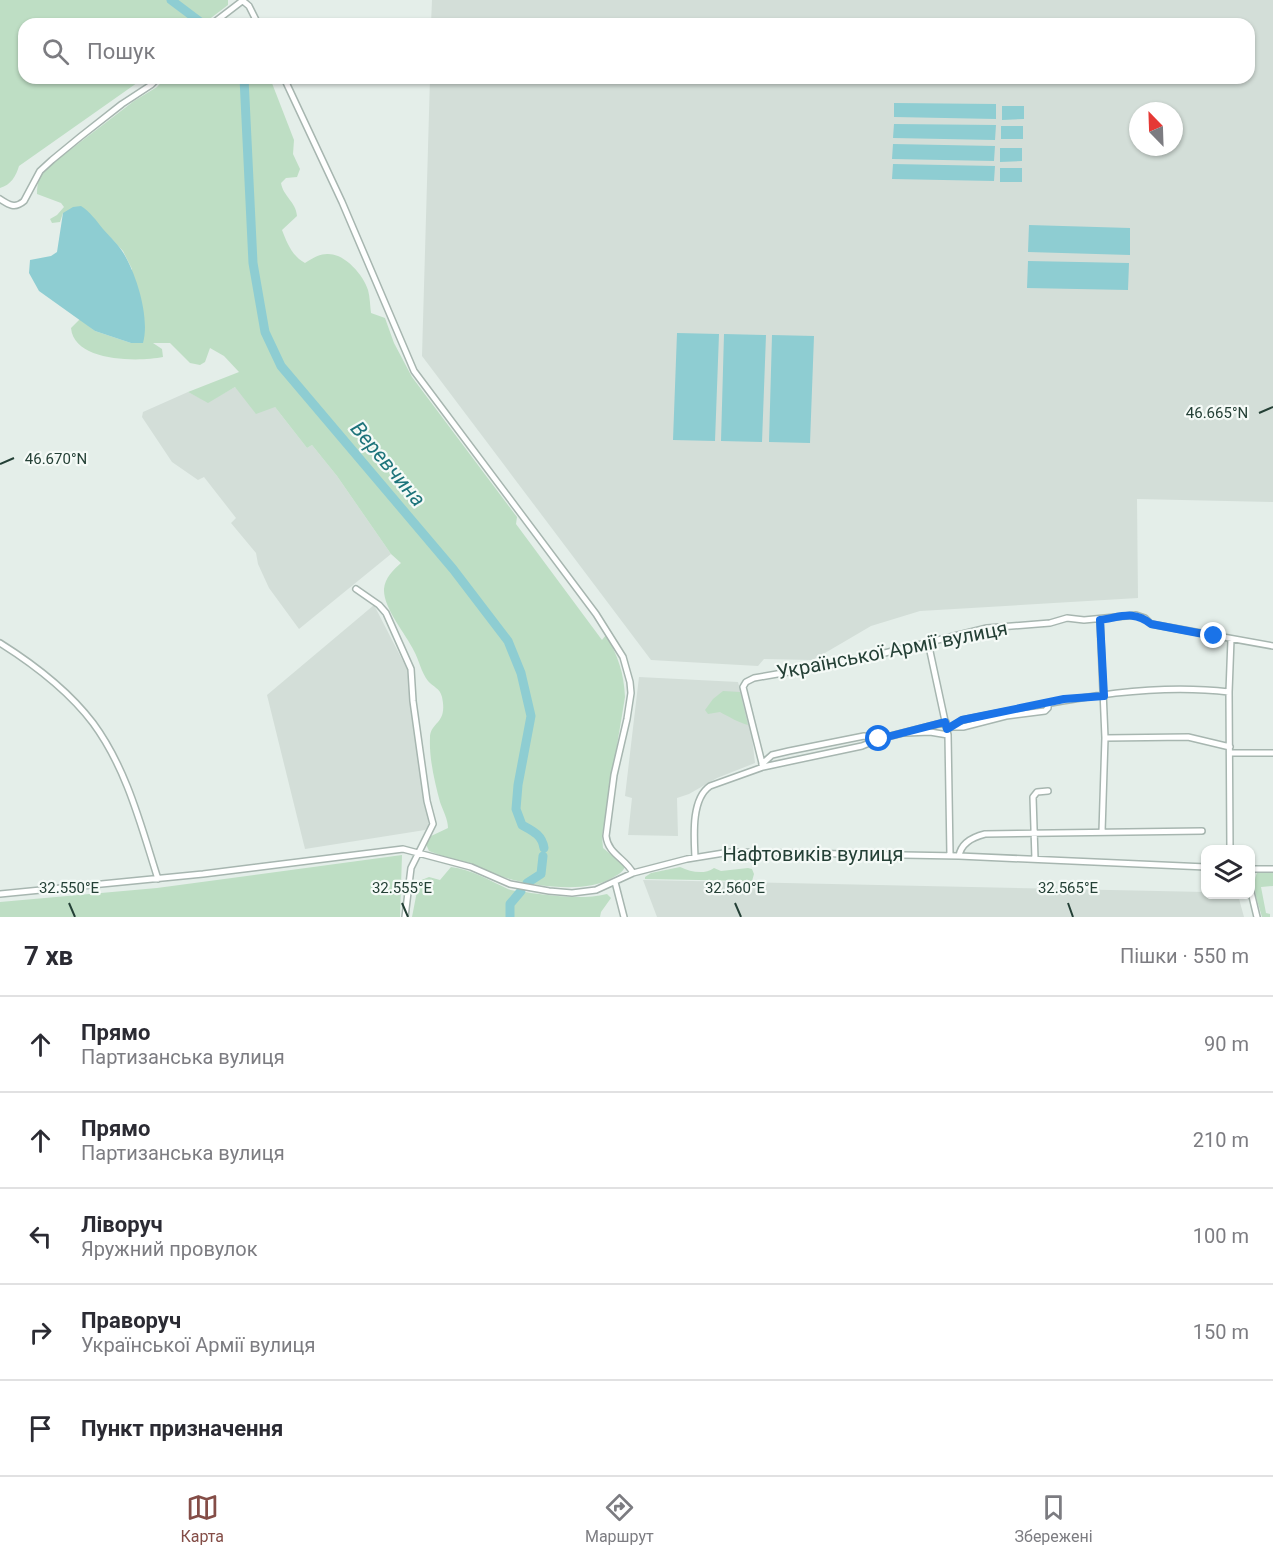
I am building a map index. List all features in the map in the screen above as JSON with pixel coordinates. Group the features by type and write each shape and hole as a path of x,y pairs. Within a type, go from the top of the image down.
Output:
{"street":[{"path":"220,18 242,0 249,6 255,18"},
{"path":"0,199 12,206 20,205 40,171 80,136 152,84"},
{"path":"287,84 342,202 414,371 596,614 623,657 631,693 612,786 606,842 611,851 629,865 633,873"},
{"path":"356,589 379,605 386,613 411,669 413,701 427,801 433,820 432,827 411,868 405,917"},
{"name":"Української Армії вулиця","path":"762,766 743,687 748,680 764,675 852,661 987,628 1050,623 1067,618 1100,620 1137,615 1145,618 1151,624 1273,646"},
{"path":"1100,620 1105,738 1102,832"},
{"path":"1230,845 1228,692 1231,639"},
{"path":"928,642 948,728 950,855"},
{"path":"0,643 32,663 56,683 77,703 94,724 133,800 158,879"},
{"path":"906,734 912,730 963,727 1006,716 1045,711 1048,703 1064,699 1170,689 1228,692"},
{"path":"695,857 696,815 699,800 705,790 721,781 762,766 862,746 879,739 948,728"},
{"path":"762,766 772,755 789,751 864,736 879,739"},
{"path":"1105,738 1188,737 1230,750 1273,753"},
{"path":"1035,859 1033,796 1037,792 1048,791"},
{"path":"958,856 965,844 980,835 1202,831"},
{"name":"Нафтовиків вулиця","path":"0,894 158,879 403,849 471,867 510,884 539,890 584,892 596,890 633,873 695,857 739,852 950,855 1201,867"},
{"path":"1255,869 1273,869"},
{"path":"615,882 624,917"},
{"path":"1253,899 1257,917"}],"shaded area":[{"path":"432,0 1273,0 1273,502 1137,499 1138,598 920,611 871,626 813,660 764,659 758,666 651,660 422,356 430,84 1255,84 1255,18 431,18"},
{"path":"235,387 275,407 307,448 312,445 337,476 391,554 299,629 269,588 258,564 256,553 231,523 236,518 204,477 198,480 172,462 142,417 143,412 188,392 208,402"},
{"path":"374,605 407,669 429,826 425,830 305,849 267,695"},
{"path":"639,677 738,682 751,729 755,763 717,778 677,798 678,836 628,835 632,798 625,796"},
{"path":"643,880 1201,892 1201,899 1239,899 1244,917 657,917"}],"green space":[{"path":"0,0 228,0 228,5 211,18 18,18 18,84 135,84 19,166 12,180 0,188"},
{"path":"160,84 272,84 294,140 293,154 300,169 297,177 286,178 281,183 297,216 282,230 290,249 305,263 312,258 327,254 340,257 357,271 368,290 371,313 385,318 394,343 412,377 517,517 516,524 602,640 606,635 620,665 625,697 602,836 603,848 625,866 616,876 588,886 558,887 528,883 503,877 473,864 429,851 426,844 429,837 448,828 434,779 430,746 431,733 441,718 443,706 441,694 426,677 387,604 384,589 386,581 401,563 391,554 337,476 312,445 307,448 275,407 256,414 235,387 208,403 188,392 239,372 224,356 210,348 205,362 200,365 190,363 170,343 153,343 162,349 163,357 124,359 95,353 83,348 75,339 71,328 80,319 95,331 131,343 132,269 123,251 109,236 63,213 60,222 52,223 50,219 64,207 61,203 37,194 38,182 49,166 134,101"},
{"path":"723,691 740,692 748,725 720,712 708,714 705,710"},
{"path":"402,855 400,917 0,917 0,902 157,888"},
{"path":"451,867 473,873 514,891 569,897 607,894 611,898 600,917 412,917 419,881 429,877 440,880"},
{"path":"680,867 702,872 714,868 721,871 748,868 752,869 754,874 752,881 645,879 651,873"},
{"path":"1258,871 1273,872 1273,886 1261,887 1266,913 1270,914 1270,917 1262,917 1255,888"}],"water":[{"path":"894,103 996,104 996,119 894,117"},
{"path":"1002,106 1024,106 1024,119 1002,120"},
{"path":"894,124 996,125 995,140 893,138"},
{"path":"1001,126 1023,126 1023,139 1001,139"},
{"path":"893,144 995,146 994,161 892,159"},
{"path":"1000,148 1022,148 1022,161 1000,162"},
{"path":"893,164 995,166 994,181 892,179"},
{"path":"1000,168 1022,168 1022,182 1000,182"},
{"path":"81,206 93,216 117,244 129,263 141,297 145,322 143,343 131,343 95,331 39,291 29,273 30,260 51,256 57,252 63,213 73,207"},
{"path":"1029,225 1130,228 1130,255 1028,252"},
{"path":"1028,261 1129,263 1128,290 1027,288"},
{"path":"677,333 719,334 715,441 673,440"},
{"path":"724,334 766,335 762,442 721,441"},
{"path":"772,335 814,336 810,443 769,442"}],"waterway":[{"name":"Веревчина","path":"171,0 195,18"},
{"name":"Веревчина","path":"244,84 253,263 265,332 281,366 453,569 508,641 521,673 531,716 518,785 516,809 522,825 539,837 544,848"},
{"name":"Веревчина","path":"527,883 541,874 543,856"},
{"name":"Веревчина","path":"510,917 510,904 521,891"}],"route":[{"path":"879,739 906,734 912,730 945,722 947,729 962,720 1064,699 1104,696 1100,620 1137,615 1145,618 1151,624 1214,636"}]}
